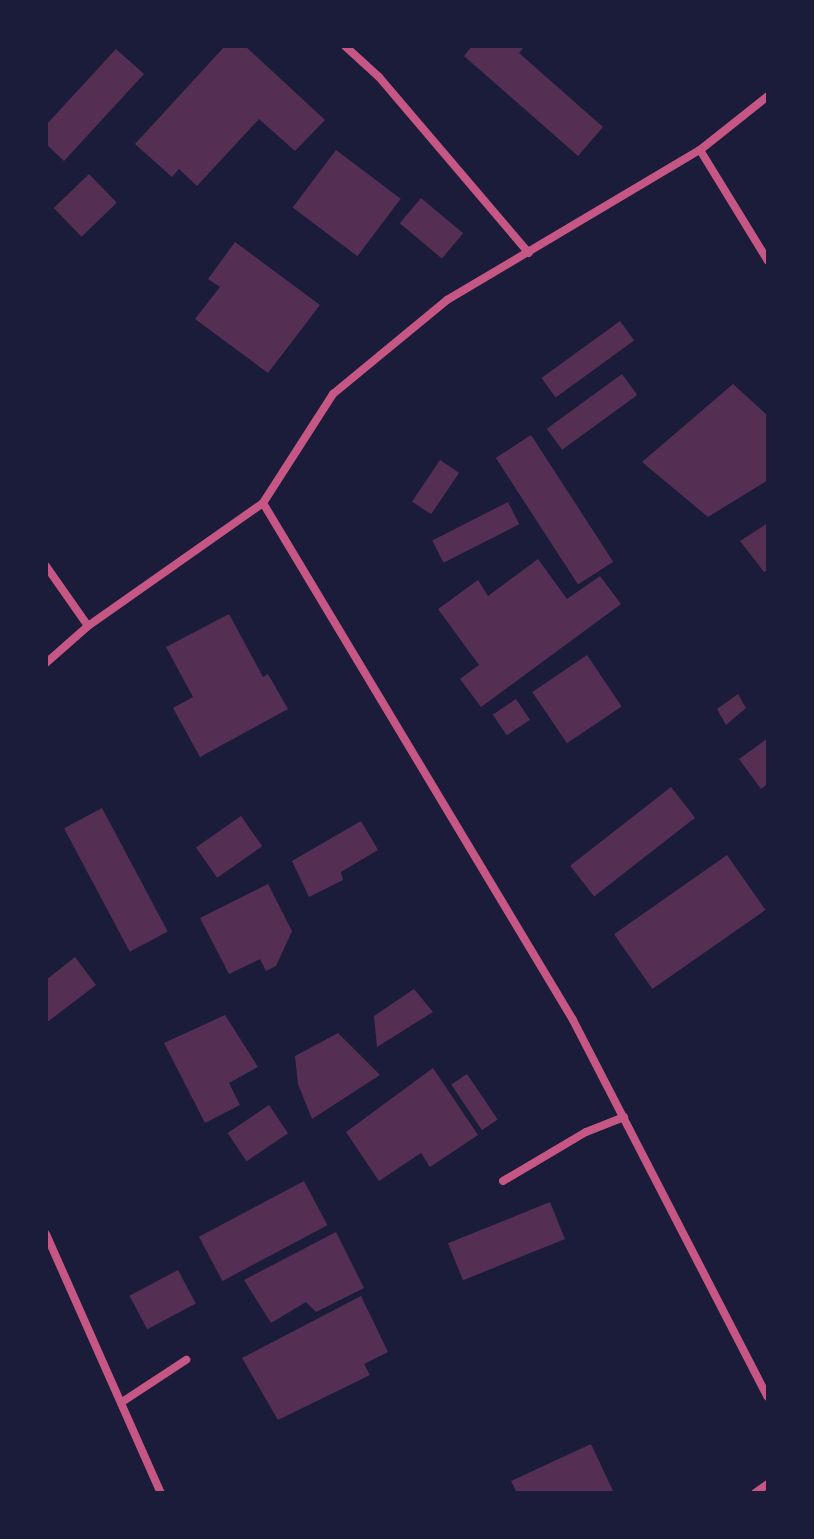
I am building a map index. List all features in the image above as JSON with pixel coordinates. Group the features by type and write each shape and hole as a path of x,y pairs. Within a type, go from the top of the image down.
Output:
{"street":[{"path":"345,46 379,77 529,253"},
{"path":"46,663 88,626 263,503 333,394 447,300 700,150 768,96"},
{"path":"700,150 768,261"},
{"path":"263,503 565,1006 768,1397"},
{"path":"46,566 88,626"},
{"path":"503,1181 586,1132 624,1117"},
{"path":"46,1234 161,1493"},
{"path":"122,1402 186,1360"},
{"path":"755,1493 768,1484"}],"building":[{"path":"225,46 245,46 325,120 295,151 259,119 197,186 179,169 172,177 135,144"},
{"path":"472,46 525,46 519,53 603,127 578,156 464,56"},
{"path":"116,49 144,74 64,161 46,144 46,125"},
{"path":"336,150 401,199 357,256 293,208"},
{"path":"89,174 117,203 82,237 54,208"},
{"path":"421,198 463,233 442,259 400,223"},
{"path":"235,242 320,305 268,373 195,319 220,287 208,279"},
{"path":"620,321 634,340 556,397 542,378"},
{"path":"622,374 637,395 562,450 547,429"},
{"path":"733,384 768,416 768,480 708,517 642,462"},
{"path":"531,435 613,562 578,585 496,458"},
{"path":"440,460 459,473 431,514 412,501"},
{"path":"508,502 519,524 444,563 432,541"},
{"path":"768,523 768,570 764,572 740,541"},
{"path":"538,559 567,599 600,576 621,604 481,707 460,679 479,665 438,609 478,580 488,596"},
{"path":"229,614 263,677 268,674 288,709 200,757 173,708 193,697 166,647"},
{"path":"587,655 622,706 567,743 532,692"},
{"path":"738,694 746,708 726,725 717,709"},
{"path":"516,699 530,720 507,735 493,715"},
{"path":"768,738 768,784 761,789 739,759"},
{"path":"671,787 695,818 594,897 570,866"},
{"path":"102,808 168,932 130,952 64,828"},
{"path":"241,816 262,846 217,878 196,848"},
{"path":"361,821 378,850 341,872 343,880 309,897 292,861"},
{"path":"727,855 765,910 652,989 614,934"},
{"path":"268,884 292,931 276,966 266,971 260,959 229,974 200,918"},
{"path":"75,957 96,985 46,1023 46,980"},
{"path":"414,989 433,1012 377,1047 374,1016"},
{"path":"225,1015 258,1067 229,1083 240,1105 205,1123 164,1043"},
{"path":"338,1033 380,1075 312,1119 298,1084 295,1056"},
{"path":"433,1068 478,1135 430,1167 421,1153 379,1181 346,1132"},
{"path":"467,1074 498,1120 482,1130 451,1085"},
{"path":"269,1105 288,1133 247,1161 228,1133"},
{"path":"304,1181 327,1225 222,1281 199,1237"},
{"path":"550,1202 565,1239 463,1280 448,1243"},
{"path":"336,1232 364,1288 316,1312 306,1302 271,1323 244,1280"},
{"path":"178,1270 196,1304 147,1329 129,1296"},
{"path":"361,1296 388,1352 364,1364 370,1375 278,1420 242,1358"},
{"path":"591,1444 614,1493 517,1493 511,1481"}]}
